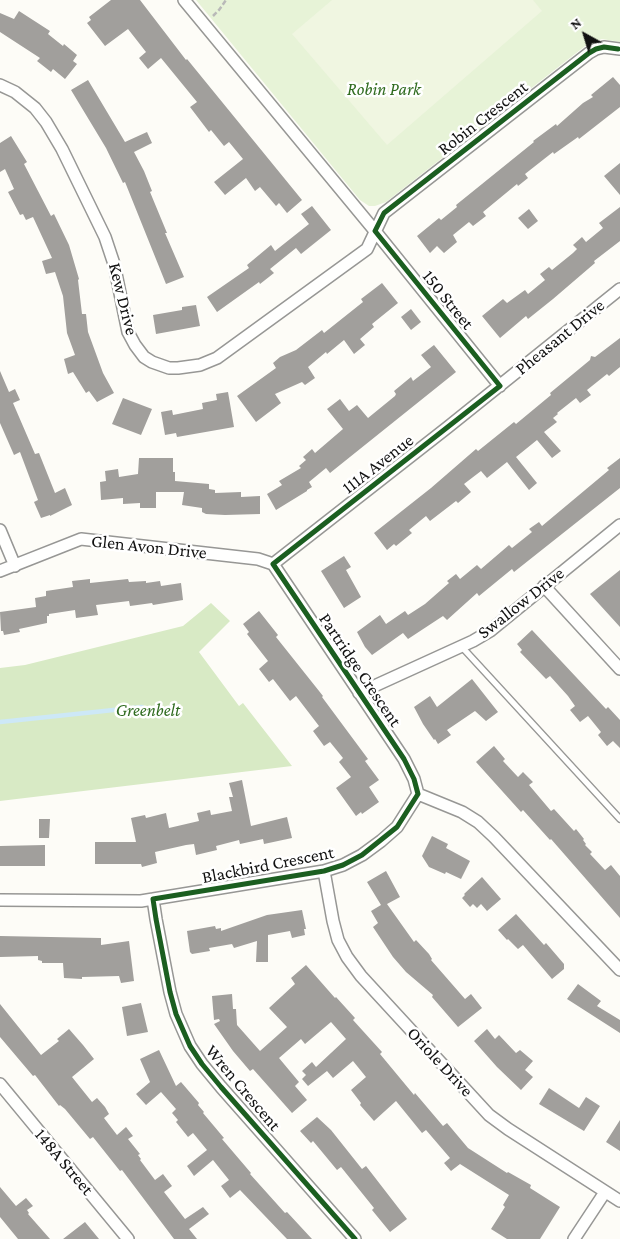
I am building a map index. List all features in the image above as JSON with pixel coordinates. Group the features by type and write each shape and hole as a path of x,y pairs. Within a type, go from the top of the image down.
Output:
{"street":[{"name":"150 Street","path":"184,0 500,386"},
{"name":"Robin Crescent","path":"375,232 384,213 589,53 604,47 620,49"},
{"name":"Kew Drive","path":"0,85 15,92 35,108 55,136 105,237 114,264 128,332 144,357 162,366 169,368 200,365 217,358 367,249 375,232"},
{"name":"Pheasant Drive","path":"500,386 620,289"},
{"name":"111A Avenue","path":"273,564 500,386"},
{"name":"Swallow Drive","path":"359,693 490,631 620,525"},
{"path":"0,530 15,566"},
{"name":"Glen Avon Drive","path":"0,571 81,539 258,558 273,564"},
{"name":"Partridge Crescent","path":"273,564 404,759 414,779 418,794"},
{"path":"544,586 620,669"},
{"path":"418,794 462,812 478,822 620,970"},
{"name":"Blackbird Crescent","path":"0,900 153,899 324,872 362,856 381,841 396,827 418,794"},
{"name":"Oriole Drive","path":"324,872 338,940 347,957 361,976 489,1115 620,1201"},
{"name":"Wren Crescent","path":"153,899 162,957 170,992 176,1014 190,1046 221,1087 355,1239"},
{"name":"148A Street","path":"0,1084 128,1239"},
{"path":"574,1239 605,1192"}],"lane":[{"path":"461,646 620,818"}],"path":[{"path":"213,16 226,0"}],"green space":[{"name":"Robin Park","path":"196,0 620,0 620,42 602,39 589,43 386,202 369,206 360,200"},
{"path":"332,0 533,0 542,11 387,145 292,34"},
{"name":"Greenbelt","path":"211,603 230,621 199,652 239,706 243,703 292,766 0,801 0,668 25,665 183,626"}],"building":[{"path":"111,0 140,0 186,60 302,200 287,213 279,203 276,206 260,187 255,191 246,178 225,195 214,182 243,159 229,142 224,146 211,130 209,132 190,107 197,102 161,58 148,69 139,58 146,52 128,29 105,46 87,23 91,20 89,17"},
{"path":"19,11 50,31 48,34 77,55 73,61 77,64 65,79 53,69 51,72 37,61 40,58 0,32 0,13 14,19"},
{"path":"613,77 620,85 620,107 579,139 578,137 554,154 553,152 525,174 528,178 518,186 517,184 483,212 486,216 473,226 469,222 453,235 457,242 444,253 437,246 430,253 417,236 439,218 441,220 457,207 456,205 533,141 556,124 557,126 583,103 593,97 591,95"},
{"path":"88,80 125,142 147,132 152,143 134,152 152,191 150,192 167,233 165,233 184,277 166,284 125,182 123,183 106,148 71,90"},
{"path":"11,136 27,162 24,164 51,216 54,214 69,245 79,279 82,314 86,314 88,332 103,373 114,393 97,402 89,391 86,393 73,372 68,374 64,359 75,355 67,333 63,296 55,272 46,274 42,261 52,258 33,217 26,220 23,214 20,215 8,192 14,189 5,169 0,172 0,143"},
{"path":"620,163 620,195 604,176"},
{"path":"312,206 331,230 301,254 296,248 270,269 274,273 217,312 207,297 249,268 247,265 271,245 275,251 309,224 301,214"},
{"path":"620,207 620,241 594,261 595,263 553,299 528,319 526,316 500,338 482,316 503,299 507,303 525,290 528,294 545,280 540,274 549,267 552,270 573,253 577,249 573,245 582,237 586,242 603,228 599,223"},
{"path":"529,209 538,221 528,229 518,218"},
{"path":"382,283 398,303 372,324 374,327 360,339 365,345 354,354 344,340 327,354 326,352 308,367 315,378 305,385 302,382 275,394 281,403 256,422 237,396 276,368 273,363 280,357 296,350 322,330 324,333 363,302 361,299"},
{"path":"196,305 200,326 156,334 153,315 182,310 182,307"},
{"path":"411,309 421,322 411,330 401,317"},
{"path":"620,338 620,367 609,376 607,374 587,390 591,395 580,403 576,398 557,413 553,418 557,422 544,432 561,451 552,458 537,440 516,457 537,483 529,490 507,462 487,478 481,471 464,484 471,492 458,503 456,501 430,521 426,516 409,530 412,533 396,546 394,544 387,550 374,533 476,449 478,451 514,422 516,424 590,360 591,356 595,357"},
{"path":"434,345 456,372 330,473 326,468 309,482 312,487 307,491 276,510 267,494 282,485 279,481 301,468 299,466 306,460 303,457 312,449 315,453 343,429 327,409 340,399 349,411 357,405 368,418 395,396 394,391 411,377 413,381 431,367 421,355"},
{"path":"0,371 9,392 15,389 20,400 13,403 35,454 39,453 55,493 65,488 72,505 50,516 41,518 34,502 38,500 20,452 14,455 0,423"},
{"path":"228,392 234,427 177,437 176,433 165,435 161,412 172,410 173,415 203,409 202,403 217,400 216,394"},
{"path":"123,398 152,409 141,435 112,424"},
{"path":"139,458 173,458 175,481 209,484 209,489 215,490 215,493 241,492 241,497 260,496 260,514 206,514 202,512 202,508 182,505 184,492 156,492 156,508 140,508 140,503 123,504 123,498 101,500 100,482 106,481 105,471 118,469 119,477 138,474"},
{"path":"620,458 620,488 514,572 512,569 479,596 477,593 447,620 443,616 408,639 403,633 372,655 365,647 357,632 380,615 386,624 405,611 408,615 425,604 449,583 447,581 456,574 460,579 477,565 481,569 509,545 512,548 532,532 529,529 539,522 542,526 609,470 607,468"},
{"path":"344,556 351,567 346,570 361,597 344,608 321,571"},
{"path":"620,570 620,627 590,594"},
{"path":"90,579 90,583 128,579 129,582 146,581 146,583 160,581 161,586 181,583 183,600 153,605 152,603 130,606 129,601 96,605 98,615 76,618 75,610 49,614 47,616 47,623 19,629 20,632 4,635 3,631 1,631 0,612 36,607 35,598 46,596 46,591 73,587 72,581"},
{"path":"259,611 278,635 276,637 323,696 368,759 365,761 379,780 369,787 379,802 362,814 361,812 356,816 336,788 351,777 339,762 343,758 330,742 324,746 313,731 319,726 296,696 290,701 273,679 269,682 259,669 268,661 247,634 249,632 243,624"},
{"path":"532,630 606,709 608,707 620,720 620,748 613,741 607,746 598,735 601,732 588,716 580,722 570,710 575,706 568,696 550,676 546,679 520,652 522,650 517,644"},
{"path":"472,679 498,712 486,721 475,711 447,730 451,735 438,744 423,724 414,707 430,696 437,707"},
{"path":"494,746 505,759 503,761 518,777 523,772 533,782 529,785 551,811 554,809 574,831 576,829 584,839 585,845 592,852 590,854 605,870 611,865 620,876 620,918 551,839 523,810 521,812 476,762"},
{"path":"242,780 251,826 287,817 292,838 264,844 263,839 240,844 239,840 216,846 217,850 196,855 194,844 186,845 155,852 157,863 142,867 141,864 95,864 95,842 136,842 131,818 145,815 146,818 166,813 169,828 199,821 197,813 210,810 211,815 232,811 229,797 233,797 229,783"},
{"path":"39,819 50,819 49,838 39,838"},
{"path":"432,836 448,844 446,848 470,861 461,879 429,867 422,856"},
{"path":"45,845 45,866 0,866 0,846"},
{"path":"386,871 400,897 387,904 414,942 416,940 429,954 431,960 465,999 471,994 482,1008 458,1027 432,997 433,995 406,972 393,957 373,927 378,923 371,911 381,905 367,882"},
{"path":"482,877 501,899 487,911 481,904 477,908 473,904 470,907 462,898"},
{"path":"302,910 306,929 304,929 305,935 292,938 290,931 268,935 268,962 256,962 257,941 234,948 232,944 209,948 210,951 192,954 190,952 187,931 215,926 216,929 221,928 221,931 267,915"},
{"path":"516,914 544,945 546,943 564,964 564,969 552,979 523,945 518,949 498,930"},
{"path":"0,936 101,938 101,945 129,941 134,981 121,983 119,976 82,977 82,979 64,978 63,963 42,963 42,961 38,960 38,956 0,957"},
{"path":"306,965 355,1018 353,1020 382,1052 380,1054 443,1126 447,1123 468,1148 507,1173 531,1185 530,1188 560,1207 540,1239 507,1239 491,1229 505,1207 503,1205 509,1195 460,1164 451,1171 444,1163 450,1158 426,1130 422,1133 396,1101 374,1121 360,1105 361,1103 351,1090 366,1077 353,1061 333,1078 327,1071 308,1086 302,1079 306,1075 302,1071 312,1062 316,1067 346,1039 331,1022 305,1044 301,1039 279,1058 299,1082 295,1086 307,1100 292,1113 253,1069 250,1071 214,1024 220,1021 219,1019 214,1020 212,996 232,994 233,1009 236,1009 237,1025 260,1051 287,1027 269,1008 295,984 291,978"},
{"path":"578,984 601,1001 597,1006 620,1020 620,1033 567,999"},
{"path":"141,1003 148,1032 127,1036 122,1007"},
{"path":"0,1004 41,1055 59,1041 57,1039 69,1029 83,1045 94,1059 72,1077 92,1102 97,1098 105,1107 109,1114 104,1118 117,1135 126,1127 133,1136 128,1139 140,1154 138,1155 140,1160 155,1180 163,1174 172,1186 164,1192 185,1219 203,1207 209,1214 189,1229 197,1239 174,1239 122,1170 120,1171 93,1137 90,1139 65,1109 59,1106 35,1075 33,1076 0,1037"},
{"path":"487,1029 495,1039 499,1035 516,1053 520,1050 533,1061 525,1070 533,1077 521,1090 474,1041"},
{"path":"159,1050 176,1086 181,1082 199,1103 198,1105 203,1113 250,1174 285,1213 287,1212 312,1239 287,1239 240,1190 230,1198 221,1186 229,1180 213,1160 194,1176 187,1166 207,1150 193,1133 188,1137 176,1122 178,1120 172,1113 176,1109 161,1092 146,1105 136,1094 150,1082 140,1059"},
{"path":"549,1088 579,1108 586,1097 600,1106 584,1131 539,1104"},
{"path":"317,1117 331,1130 362,1169 366,1166 407,1219 390,1232 372,1210 374,1208 341,1167 337,1170 313,1141 311,1143 300,1131"},
{"path":"620,1120 620,1151 606,1142"},
{"path":"0,1187 16,1206 26,1198 33,1206 27,1210 28,1214 50,1239 18,1239 0,1217"},
{"path":"85,1222 99,1239 63,1239"}],"waterway":[{"path":"0,722 142,707"}],"cycle path":[{"path":"355,1239 221,1087 190,1046 176,1014 170,992 153,899 324,871 343,865 362,855 397,827 418,794 414,779 404,759 273,564 500,386 375,231 384,213 589,53 604,47 618,49"}]}
